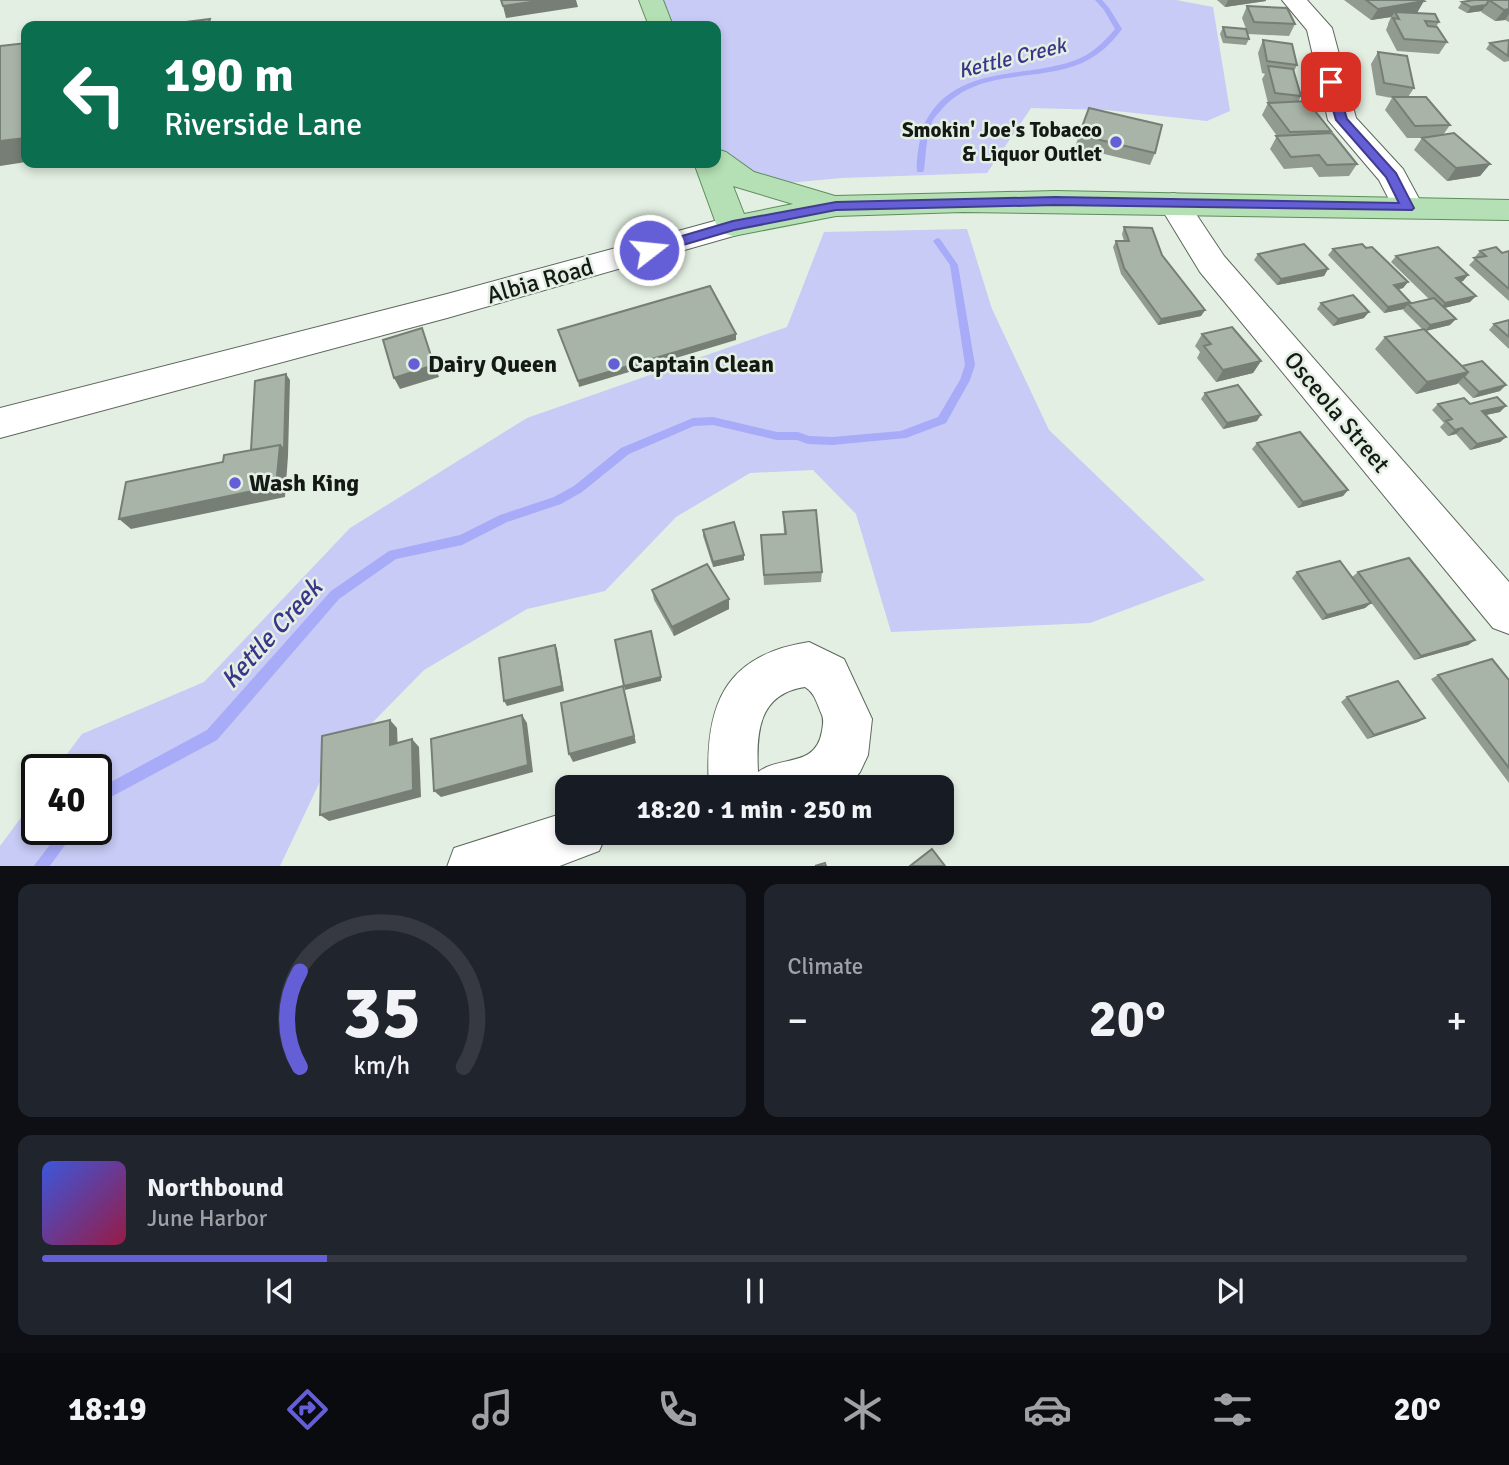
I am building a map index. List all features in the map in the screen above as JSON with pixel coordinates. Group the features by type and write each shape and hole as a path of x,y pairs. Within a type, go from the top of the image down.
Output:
{"main road":[{"path":"651,0 659,21"},
{"path":"721,162 743,179 836,206"},
{"path":"711,168 733,226"},
{"name":"Albia Road","path":"733,226 836,206 1055,201 1509,210"}],"street":[{"path":"1294,0 1319,28 1342,120 1392,176 1408,208"},
{"name":"Osceola Street","path":"1173,203 1212,264 1509,614"},
{"name":"Albia Road","path":"0,423 447,306 733,226"},
{"path":"734,775 735,721 754,689 773,671 809,664 828,675 848,719 843,755 825,775"},
{"path":"473,866 555,841"}],"shaded area":[{"path":"651,0 1176,0 1213,7 1230,111 1207,121 1107,110 1031,108 987,173 841,178 777,184 743,179 721,162 721,21 659,21"},
{"path":"967,229 992,309 1049,430 1205,580 1090,623 891,632 856,514 813,470 750,473 676,517 605,591 527,609 424,670 325,771 280,866 0,866 0,846 21,818 21,845 112,845 112,754 67,754 82,734 204,682 350,528 527,418 787,327 824,232"}],"building":[{"path":"501,0 545,0 503,6"},
{"path":"1366,0 1422,0 1424,1 1378,9"},
{"path":"1489,0 1486,5 1471,7 1462,2"},
{"path":"1489,0 1509,0 1509,9 1504,10"},
{"path":"1247,6 1287,8 1295,24 1254,22"},
{"path":"1395,12 1435,14 1439,22 1425,21 1428,26 1437,27 1447,42 1404,39 1393,18 1399,19"},
{"path":"1223,27 1246,29 1249,39 1226,37"},
{"path":"1263,40 1292,44 1297,65 1267,61"},
{"path":"1509,40 1508,56 1490,43"},
{"path":"21,44 21,139 0,141 0,46"},
{"path":"1378,52 1407,56 1414,88 1384,83"},
{"path":"1268,66 1293,69 1301,96 1275,93"},
{"path":"1393,97 1426,97 1450,125 1415,126"},
{"path":"1307,101 1331,131 1290,132 1268,103"},
{"path":"1089,108 1162,125 1155,153 1079,135"},
{"path":"1332,133 1357,164 1327,165 1319,155 1291,157 1276,136"},
{"path":"1454,133 1490,164 1456,168 1422,138"},
{"path":"1124,227 1152,228 1162,255 1205,310 1161,319 1124,268 1116,241 1129,241"},
{"path":"1304,244 1328,269 1281,279 1258,254"},
{"path":"1362,244 1366,248 1372,247 1408,282 1394,285 1410,302 1388,307 1333,249"},
{"path":"1438,247 1468,275 1456,278 1476,296 1445,303 1396,256"},
{"path":"1496,247 1502,253 1509,251 1509,289 1474,258 1486,256 1480,251"},
{"name":"Captain Clean","path":"710,286 736,334 578,381 558,330"},
{"path":"1353,295 1369,312 1338,319 1321,303"},
{"path":"1434,298 1456,319 1430,325 1408,304"},
{"path":"1509,320 1509,337 1494,324"},
{"path":"1232,327 1261,361 1223,370 1204,346 1211,344 1202,334"},
{"name":"Dairy Queen","path":"422,328 434,365 394,378 383,340"},
{"path":"1424,329 1468,372 1427,382 1385,337"},
{"path":"1482,361 1506,385 1479,392 1464,377 1468,372 1462,366"},
{"path":"286,374 284,450 280,445 251,450 255,381"},
{"path":"1238,385 1261,415 1227,423 1205,393"},
{"path":"1497,397 1506,406 1482,411 1506,437 1477,444 1462,428 1455,430 1446,421 1452,419 1438,404 1464,398 1470,404"},
{"path":"1300,432 1348,490 1303,502 1257,443"},
{"path":"280,445 276,486 119,519 126,482 223,462 224,455"},
{"path":"816,510 822,572 764,575 761,535 786,534 783,512"},
{"path":"734,522 744,555 713,562 703,530"},
{"path":"1409,558 1475,640 1421,656 1358,572"},
{"path":"1340,561 1371,603 1327,615 1297,572"},
{"path":"707,564 729,599 672,627 652,590"},
{"path":"651,631 661,677 624,686 615,640"},
{"path":"555,645 562,686 504,701 499,658"},
{"path":"1492,659 1509,680 1509,768 1438,675"},
{"path":"1398,681 1425,718 1374,735 1347,697"},
{"path":"623,686 634,736 569,754 561,703"},
{"path":"522,715 528,765 434,791 431,739"},
{"path":"390,720 390,745 412,739 413,790 320,815 322,736"},
{"path":"932,849 945,866 910,866"}],"waterway":[{"name":"Kettle Creek","path":"920,170 928,123 949,96 972,84 1052,69 1078,62 1101,50 1119,29 1098,0"},
{"name":"Kettle Creek","path":"112,789 212,735 335,595 393,555 462,540 504,518 557,501 578,489 625,451 693,422 713,421 777,436 832,441 902,435 942,420 965,380 970,365 954,265 937,241"},
{"name":"Kettle Creek","path":"41,866 57,845"}],"place":[{"name":"Smokin' Joe's Tobacco & Liquor Outlet","path":"1116,142"},
{"name":"Dairy Queen","path":"414,364"},
{"name":"Captain Clean","path":"614,364"},
{"name":"Wash King","path":"235,483"}],"route":[{"path":"649,250 733,226 836,206 1055,201 1408,208 1392,176 1342,120 1331,82"}]}
